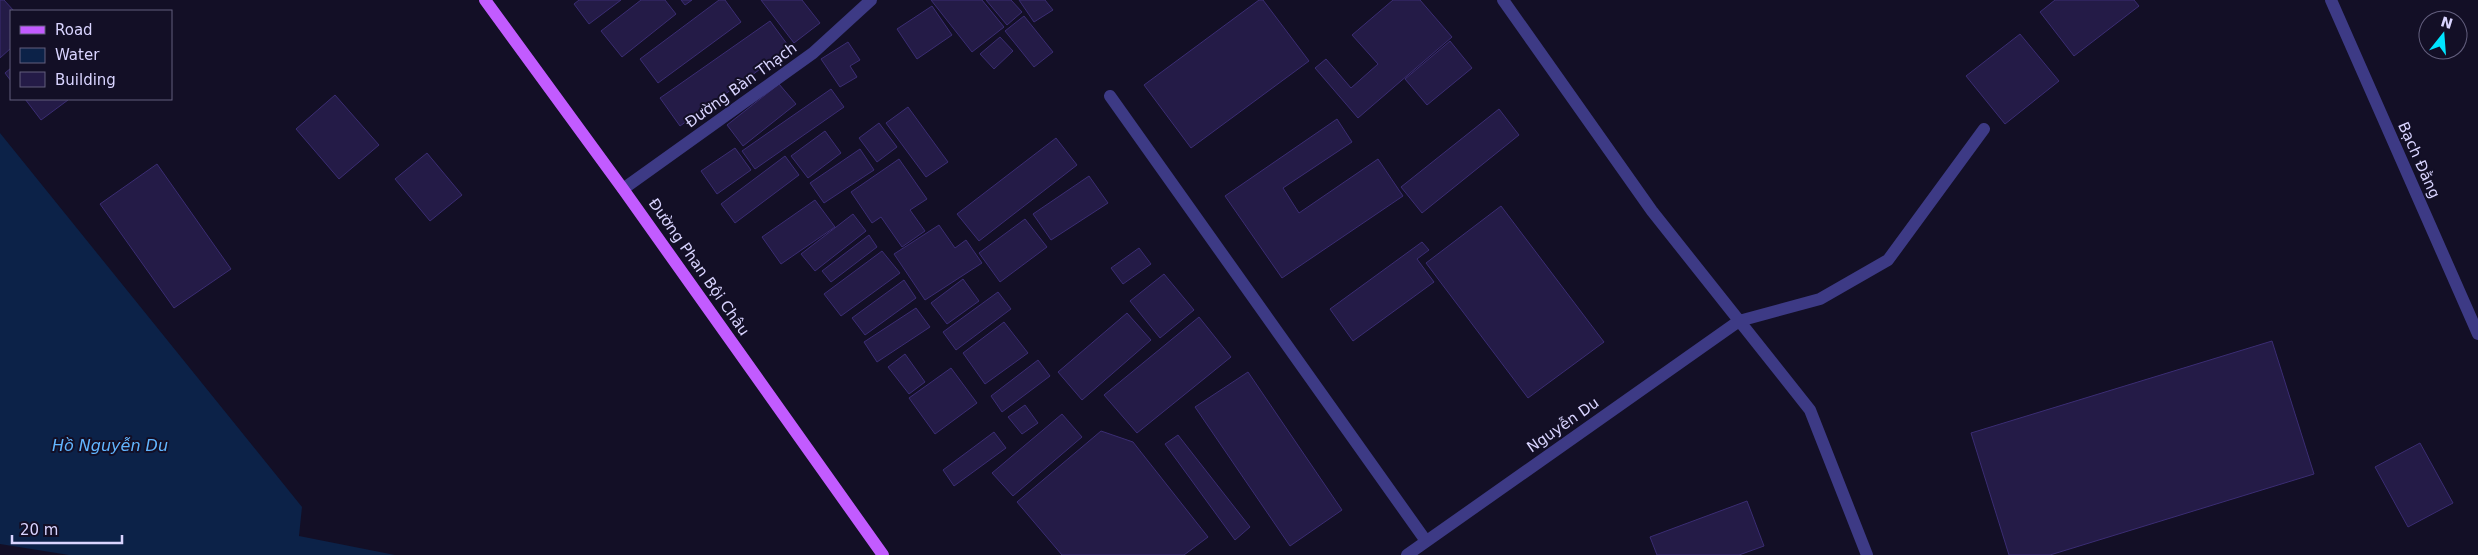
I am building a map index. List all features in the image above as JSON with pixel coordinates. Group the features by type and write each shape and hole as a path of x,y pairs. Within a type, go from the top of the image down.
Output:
{"main road":[{"name":"Đường Phan Bội Châu","path":"485,0 623,189 883,555"}],"street":[{"name":"Đường Bàn Thạch","path":"623,189 813,53 871,0"},
{"path":"1503,0 1652,211 1810,410 1867,555"},
{"name":"Bạch Đằng","path":"2331,0 2478,334"},
{"path":"1110,96 1426,541"},
{"path":"1738,321 1820,299 1888,260 1984,129"},
{"name":"Nguyễn Du","path":"1407,555 1738,321"}],"water":[{"name":"Hồ Nguyễn Du","path":"0,133 302,507 299,536 395,555 69,555 0,544"}],"building":[{"path":"0,0 4,0 13,10 10,10 10,49 0,58"},
{"path":"579,0 621,0 589,24 574,4"},
{"path":"641,0 665,0 676,14 622,57 601,31"},
{"path":"681,0 692,0 685,5"},
{"path":"719,0 725,0 741,22 658,83 640,59"},
{"path":"761,0 802,0 820,23 794,43"},
{"path":"931,0 982,0 1004,27 972,52"},
{"path":"986,0 1011,0 1022,12 1007,25"},
{"path":"1019,0 1045,0 1053,10 1034,22"},
{"path":"1259,0 1263,0 1309,61 1191,148 1144,85"},
{"path":"1393,0 1420,0 1452,37 1358,118 1315,68 1326,59 1351,88 1378,64 1352,35"},
{"path":"2055,0 2134,0 2139,6 2074,56 2040,12"},
{"path":"932,6 952,35 917,59 897,29"},
{"path":"1024,16 1053,52 1034,67 1005,31"},
{"path":"770,21 790,48 680,126 660,98"},
{"path":"2020,34 2059,81 2005,124 1966,76"},
{"path":"1000,37 1013,51 994,69 980,54"},
{"path":"1450,41 1472,68 1427,105 1405,79"},
{"path":"848,42 860,60 850,66 857,77 840,87 821,59"},
{"path":"10,69 10,80 5,73"},
{"path":"779,84 796,104 743,146 727,125"},
{"path":"831,89 844,107 755,169 742,151"},
{"path":"335,95 379,145 339,179 296,129"},
{"path":"26,100 68,100 41,120"},
{"path":"908,107 948,162 926,177 886,123"},
{"path":"1499,109 1519,135 1422,213 1401,187"},
{"path":"1337,119 1352,142 1283,188 1299,213 1378,159 1403,196 1282,278 1225,196"},
{"path":"879,123 897,147 877,162 859,138"},
{"path":"825,131 841,153 808,178 791,156"},
{"path":"1056,138 1077,165 979,241 957,214"},
{"path":"735,148 751,170 717,194 701,171"},
{"path":"860,149 874,170 824,203 810,183"},
{"path":"427,153 462,195 430,221 395,179"},
{"path":"785,156 799,175 735,223 721,204"},
{"path":"899,159 927,199 910,210 925,231 902,247 881,217 872,223 851,192"},
{"path":"157,164 231,269 174,308 100,204"},
{"path":"1089,176 1108,203 1051,240 1033,214"},
{"path":"815,200 835,227 781,264 762,237"},
{"path":"1501,206 1604,342 1528,398 1426,263"},
{"path":"853,214 866,231 815,271 801,254"},
{"path":"1025,219 1047,247 1000,282 979,253"},
{"path":"939,225 955,248 966,240 982,263 925,300 894,254"},
{"path":"869,235 877,247 831,282 822,271"},
{"path":"1422,242 1429,250 1417,259 1434,282 1353,341 1330,309"},
{"path":"1139,248 1151,264 1123,284 1111,268"},
{"path":"882,251 900,273 841,316 824,294"},
{"path":"1164,274 1194,310 1160,338 1130,301"},
{"path":"963,279 979,301 947,324 931,303"},
{"path":"904,280 916,298 865,335 852,318"},
{"path":"998,292 1011,309 956,350 943,332"},
{"path":"916,308 930,327 877,362 864,342"},
{"path":"1127,313 1151,340 1082,400 1058,372"},
{"path":"1199,317 1231,357 1137,433 1104,395"},
{"path":"1004,322 1028,353 985,384 963,353"},
{"path":"2272,341 2314,474 2050,555 2009,555 1971,433"},
{"path":"905,354 925,382 909,394 888,367"},
{"path":"1038,360 1050,376 1002,412 991,396"},
{"path":"951,368 977,403 935,434 909,398"},
{"path":"1248,372 1342,510 1290,546 1195,407"},
{"path":"1025,405 1038,423 1022,434 1008,417"},
{"path":"1062,414 1082,437 1013,496 992,473"},
{"path":"1101,431 1133,442 1208,537 1184,555 1062,555 1017,502"},
{"path":"994,432 1006,448 954,486 943,470"},
{"path":"1178,435 1250,527 1235,540 1165,444"},
{"path":"2420,443 2453,503 2408,527 2375,467"},
{"path":"1747,501 1764,546 1739,555 1657,555 1650,537"}]}
